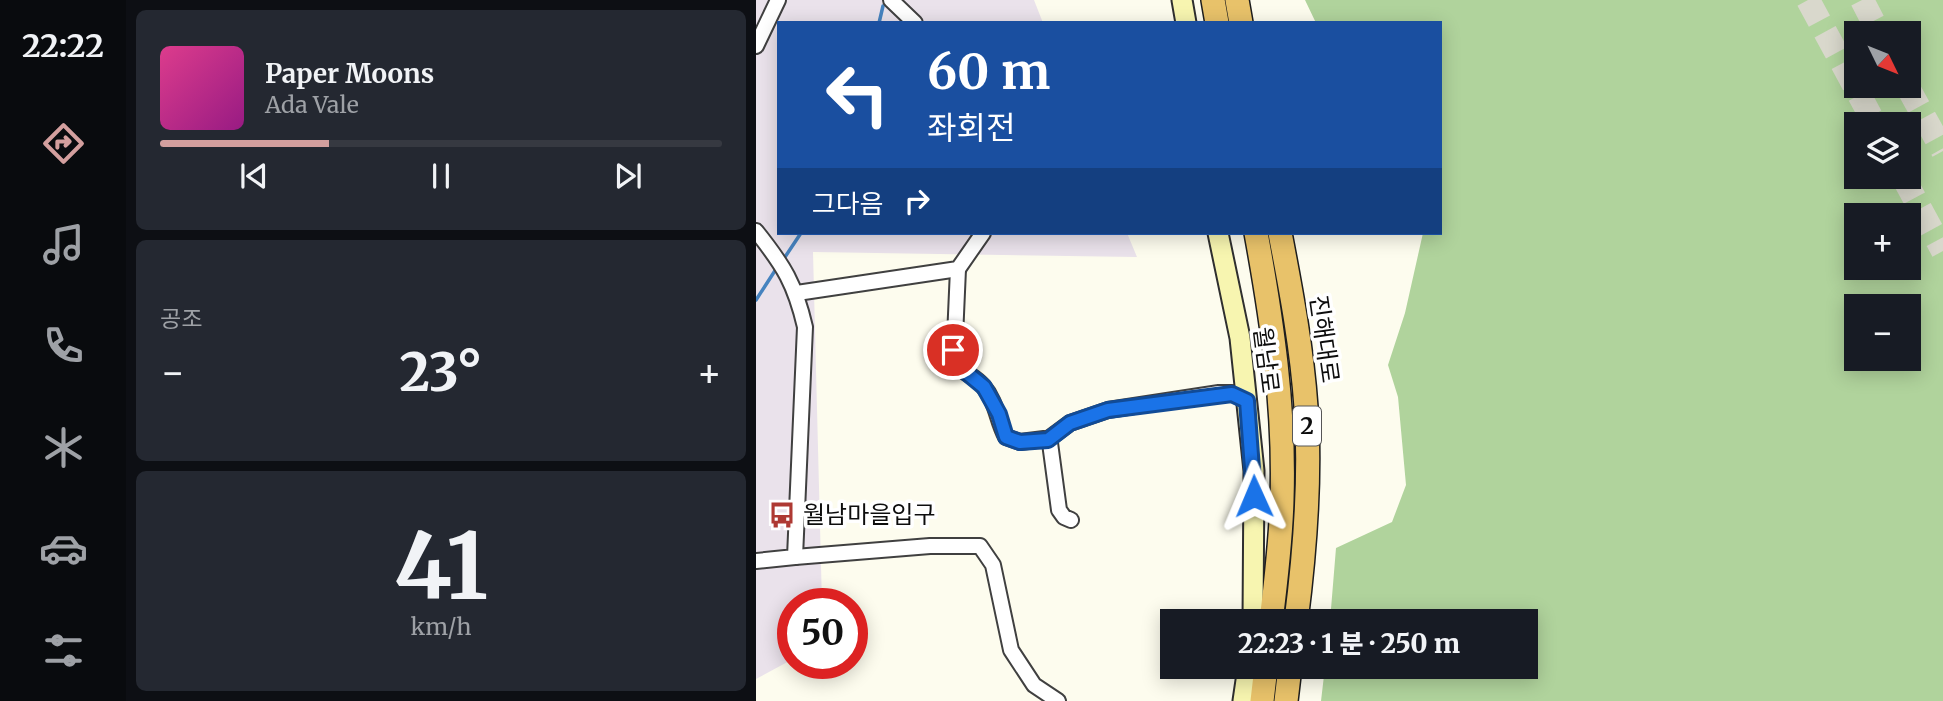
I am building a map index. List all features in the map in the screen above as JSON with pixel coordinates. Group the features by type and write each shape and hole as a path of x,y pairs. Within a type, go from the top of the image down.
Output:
{"highway":[{"path":"1213,0 1217,21"},
{"path":"1237,0 1241,21"},
{"name":"진해대로","path":"1256,235 1270,311 1280,406 1282,498 1273,609"},
{"name":"진해대로","path":"1280,235 1294,310 1306,408 1307,503 1297,609"},
{"path":"1262,701 1265,679"},
{"path":"1286,701 1289,679"}],"main road":[{"path":"1182,0 1186,21"},
{"name":"월남로","path":"1218,235 1240,338 1254,471 1253,609"},
{"path":"1243,701 1246,679"}],"street":[{"path":"756,46 778,0"},
{"path":"891,0 912,19"},
{"path":"912,19 913,0"},
{"path":"756,231 786,271 797,293 806,327 796,557"},
{"path":"982,235 958,269 953,350 956,364 984,387 999,414 1006,437 1020,442 1048,440 1070,423 1108,410 1219,393 1232,394 1247,401"},
{"path":"797,293 958,269"},
{"path":"1048,440 1059,510 1064,517 1071,520"},
{"path":"756,561 930,546 981,547 993,565 1011,649 1034,685 1058,701"}],"shaded area":[{"path":"756,0 1034,0 1042,21 777,21 777,235 1128,235 1137,257 813,252 822,588 777,588 777,668 756,679"}],"green space":[{"path":"1305,0 1943,0 1943,701 1321,701 1324,679 1538,679 1538,609 1331,609 1336,548 1392,522 1406,485 1398,397 1388,365 1405,313 1423,235 1442,235 1442,21 1315,21"}],"waterway":[{"path":"879,21 883,6"},
{"path":"783,260 800,235"},
{"path":"756,300 778,266"}],"tunnel":[{"path":"1808,0 1869,112"},
{"path":"1862,0 1873,21"},
{"path":"1914,98 1943,151"},
{"path":"1909,189 1943,251"}],"place":[{"name":"월남마을입구","path":"782,515"}],"route":[{"path":"953,350 954,360 959,368 981,383 990,395 1002,422 1003,433 1006,437 1020,442 1048,440 1070,423 1108,410 1219,393 1232,394 1247,401 1254,496"}]}
